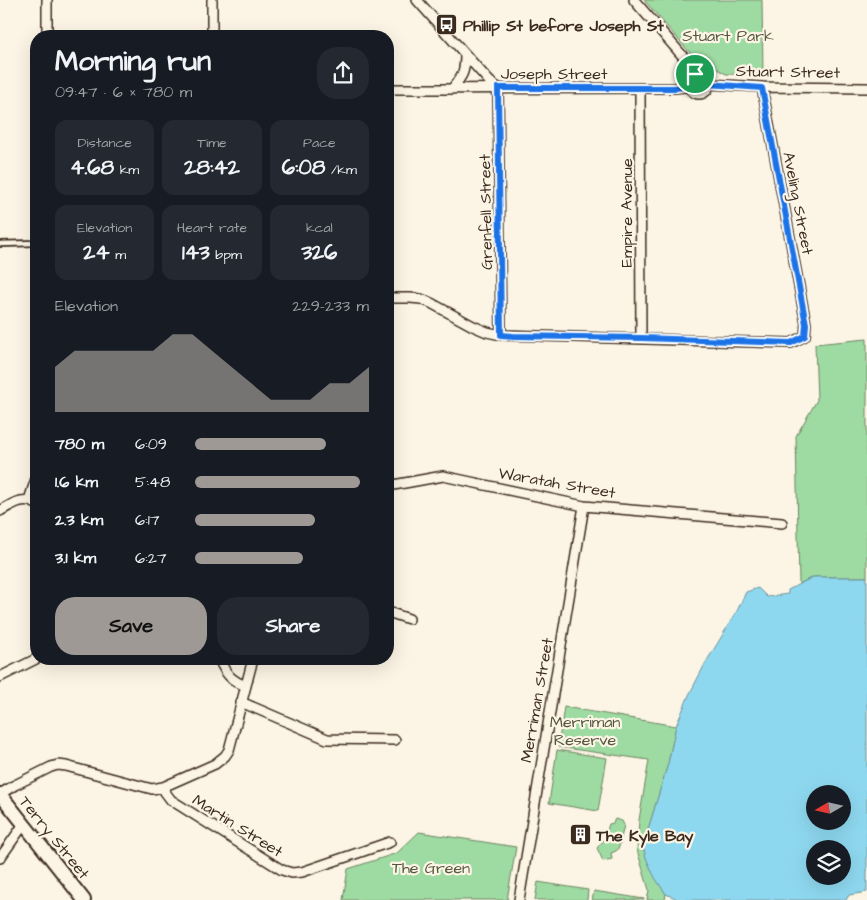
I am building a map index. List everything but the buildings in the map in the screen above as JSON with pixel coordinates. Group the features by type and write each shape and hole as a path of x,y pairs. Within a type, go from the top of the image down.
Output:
{"street":[{"path":"47,0 47,30"},
{"path":"212,0 212,30"},
{"path":"417,0 489,81 498,88"},
{"path":"634,0 687,61 695,74"},
{"path":"452,89 465,69 465,54"},
{"path":"695,74 704,76 708,84 706,90 701,93 694,92 689,85 690,78 695,74"},
{"name":"Stuart Street","path":"708,84 762,88 867,88"},
{"name":"Joseph Street","path":"394,90 675,88 689,85"},
{"name":"Grenfell Street","path":"498,88 501,335"},
{"name":"Empire Avenue","path":"640,88 641,338"},
{"name":"Aveling Street","path":"641,338 791,343 805,336 806,324 762,88"},
{"path":"394,298 421,299 473,326 501,335 641,338"},
{"name":"Waratah Street","path":"394,485 443,476 584,506 782,523"},
{"path":"0,511 19,501 30,502"},
{"name":"Merriman Street","path":"519,900 584,506"},
{"path":"394,614 409,619"},
{"path":"0,677 30,662"},
{"path":"222,665 235,682 246,686"},
{"path":"0,794 51,767 58,766 66,766 147,788 163,787 216,764 229,750 252,665"},
{"path":"241,702 327,739 395,740"},
{"name":"Martin Street","path":"163,787 171,800 282,870 292,873 302,872 390,842"},
{"name":"Terry Street","path":"0,794 84,900"},
{"path":"0,858 24,824"}],"lane":[{"path":"0,244 30,244"}],"green space":[{"name":"Stuart Park","path":"644,0 762,0 763,75 726,74 691,54"},
{"path":"867,339 867,577 813,577 799,584 796,436 817,400 815,344"},
{"name":"Merriman Reserve","path":"564,707 676,726 668,764 643,846 652,871 666,894 665,900 647,900 649,890 637,850 639,820 649,760 558,747"},
{"path":"557,750 607,758 598,811 549,803"},
{"path":"615,819 622,821 624,825 619,847 611,853 612,859 603,861 597,848 605,839 611,836 606,834 609,824 613,823"},
{"name":"The Green","path":"419,832 516,847 507,900 343,900 348,869 397,853"},
{"path":"538,882 588,890 587,900 535,900"},
{"path":"594,891 644,899 644,900 592,900"}],"water":[{"path":"813,577 867,577 867,892 849,895 846,900 680,900 666,894 655,878 643,846 668,764 676,726 705,664 737,611 746,592 758,588 767,597 788,594 788,590"}],"place":[{"name":"Phillip St before Joseph St","path":"447,25"},
{"name":"The Kyle Bay","path":"580,835"}],"route":[{"path":"695,74 704,76 708,84 762,88 806,324 805,336 791,343 501,335 498,88 675,88 689,85 690,78 695,74"}]}
